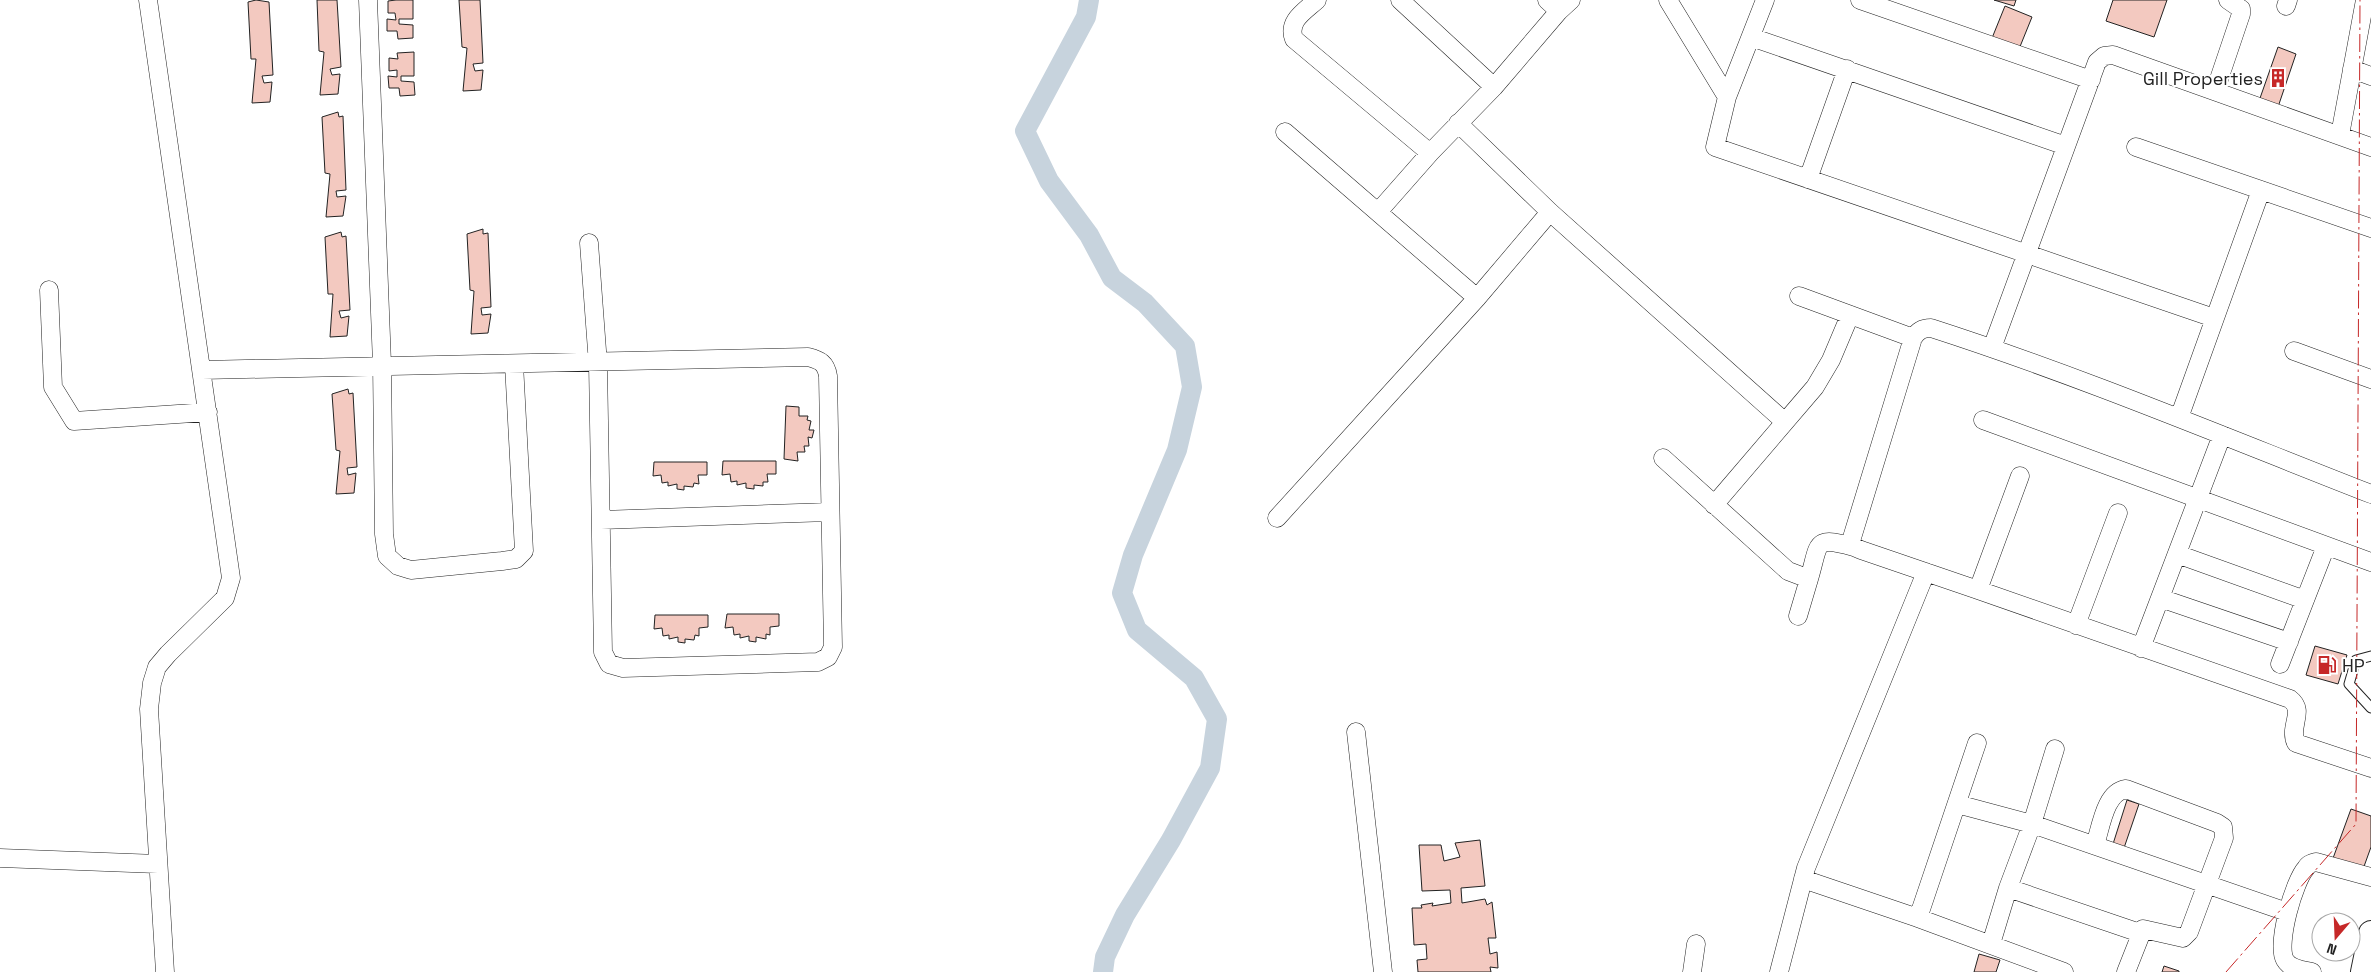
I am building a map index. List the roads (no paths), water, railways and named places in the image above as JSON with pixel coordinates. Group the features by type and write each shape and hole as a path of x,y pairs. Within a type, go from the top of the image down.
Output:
{"street":[{"path":"148,0 231,578 226,598 168,654 157,667 152,683 149,709 165,972"},
{"path":"368,0 382,364 384,534 387,556 398,566 411,570 502,561 516,559 524,551 514,364"},
{"path":"1317,0 1292,25 1291,32 1294,39 1430,153"},
{"path":"1400,0 1494,88"},
{"path":"1668,0 1727,97"},
{"path":"1765,0 1727,97 1715,147 2214,318"},
{"path":"1860,0 1905,7 2091,80"},
{"path":"2215,91 2241,14 2241,9 2238,5 2228,0"},
{"path":"2340,136 2365,0"},
{"path":"1378,212 1458,123 1494,88 1559,4"},
{"path":"1751,37 2066,146"},
{"path":"1992,348 2097,62 2104,56 2113,55 2371,146"},
{"path":"1808,179 1847,69"},
{"path":"2352,69 2371,76"},
{"path":"1458,123 1550,212 1785,422"},
{"path":"1286,132 1477,298"},
{"path":"2136,147 2371,228"},
{"path":"2180,418 2261,190"},
{"path":"1277,518 1477,298 1550,212"},
{"path":"202,370 382,364 598,364 808,357 820,360 826,367 828,376 829,512 833,647 828,657 818,662 623,668 609,664 603,652 598,364 589,243"},
{"path":"49,290 53,387 74,421 208,412"},
{"path":"1799,296 1913,338"},
{"path":"1714,505 1821,377 1831,360 1850,315"},
{"path":"1854,547 1852,534 1913,338 1917,332 1924,328 1931,328 1992,348 2180,418 2371,494"},
{"path":"2294,351 2371,379"},
{"path":"1983,420 2371,562"},
{"path":"2141,648 2222,435"},
{"path":"1663,458 1788,571 1798,577 1809,579"},
{"path":"1978,590 2020,476"},
{"path":"601,520 829,512"},
{"path":"2076,625 2118,513"},
{"path":"1798,616 1819,547 1823,542 1829,540 1854,547 2290,699 2296,704 2298,710 2293,731 2296,743 2371,768"},
{"path":"2280,664 2326,546"},
{"path":"2177,554 2305,600"},
{"path":"1779,972 1803,879 1926,572"},
{"path":"2160,598 2289,642"},
{"path":"1356,732 1383,972"},
{"path":"1918,918 1977,744"},
{"path":"1991,944 2008,888 2032,824 2055,749"},
{"path":"2095,845 2111,798 2118,791 2126,790 2217,823 2223,827 2224,838 2189,932 2183,938 2143,929 2126,972"},
{"path":"1957,804 2032,824 2287,912"},
{"path":"0,858 158,864"},
{"path":"2312,972 2291,966 2285,960 2282,950 2287,912 2304,869 2309,864 2316,862 2371,877"},
{"path":"1803,879 1991,944 2064,972"},
{"path":"2008,888 2140,933"},
{"path":"2363,972 2371,933"},
{"path":"1692,972 1696,944"}],"lane":[{"path":"2371,656 2356,660 2349,684 2371,708"}],"waterway":[{"path":"1089,0 1086,17 1025,131 1049,181 1089,235 1112,278 1145,303 1185,346 1192,387 1177,450 1133,555 1122,593 1137,630 1194,678 1217,719 1210,768 1171,840 1125,915 1105,957 1103,972"}],"place":[{"name":"Gill Properties","path":"2278,78"},
{"name":"HP","path":"2327,665"}]}
